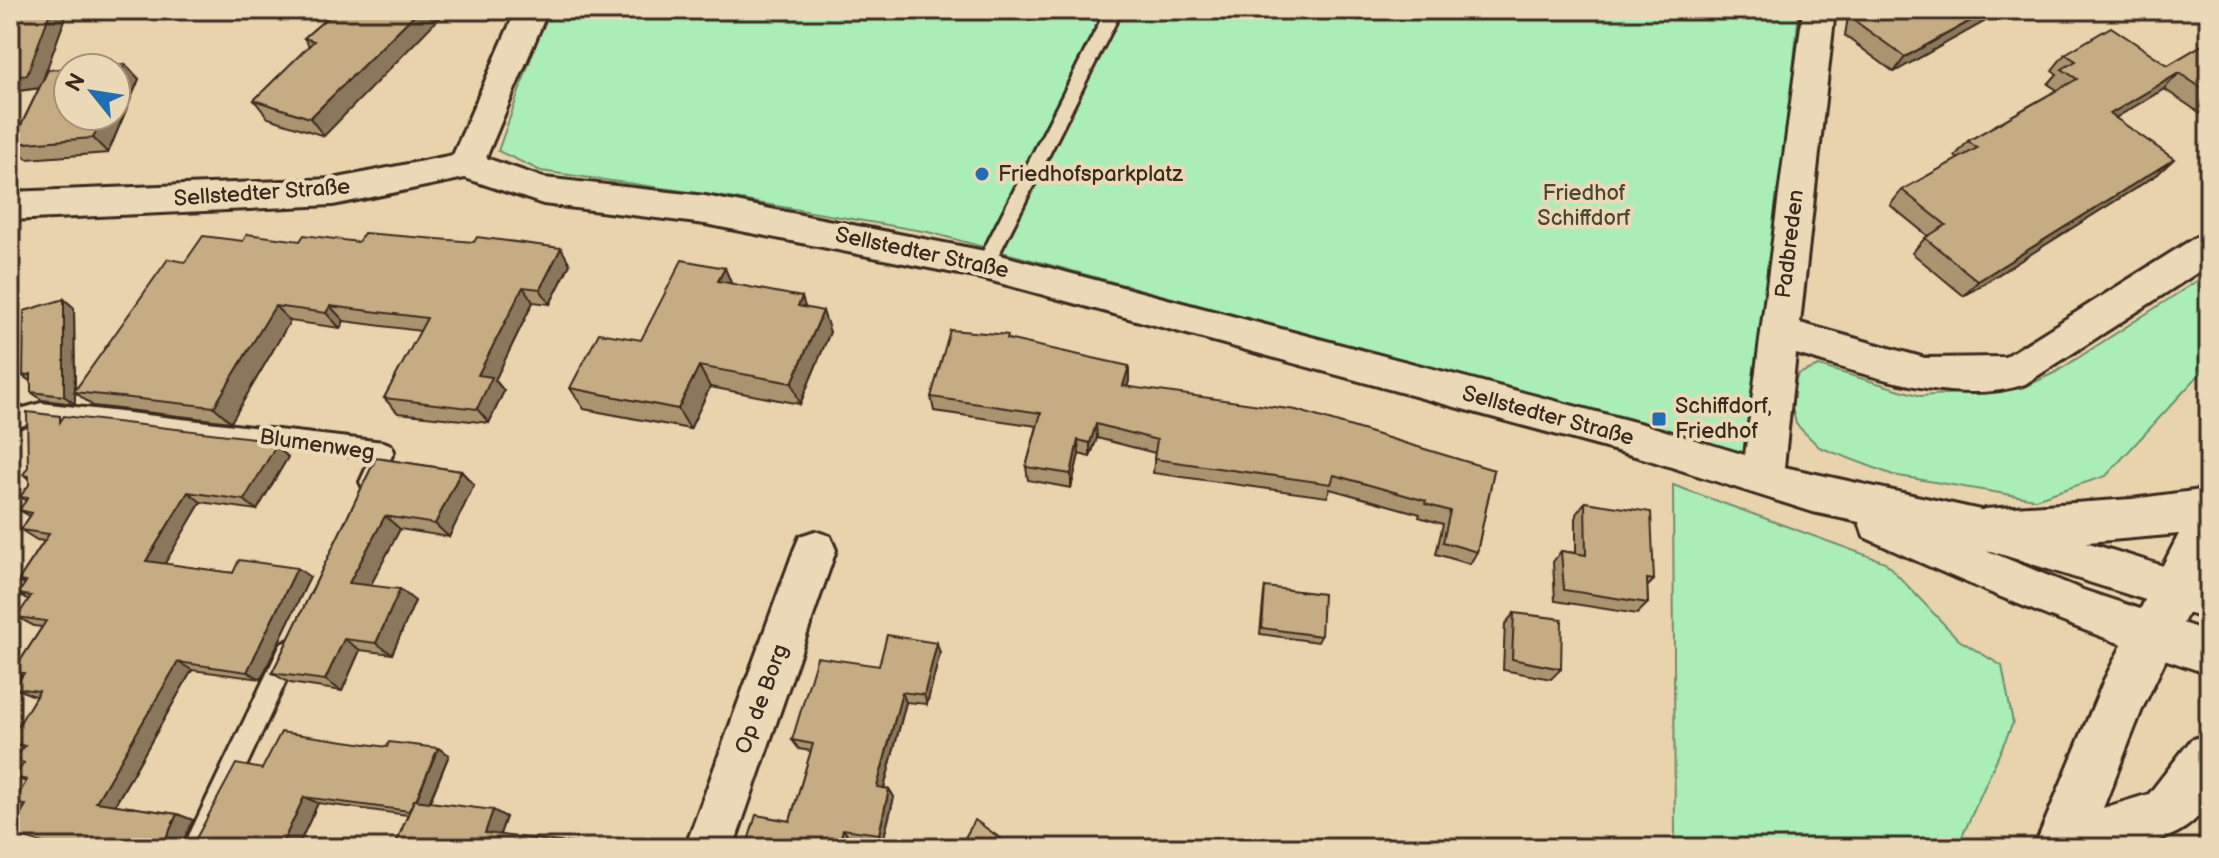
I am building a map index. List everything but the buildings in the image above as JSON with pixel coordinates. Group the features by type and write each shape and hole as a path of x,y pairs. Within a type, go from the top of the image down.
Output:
{"main road":[{"path":"1985,530 2132,520 2209,509"},
{"path":"2062,848 2122,697 2151,636 2192,594 2209,521"},
{"path":"2062,848 2165,815 2209,758"}],"street":[{"path":"466,165 532,10"},
{"name":"Padbreden","path":"1762,478 1819,10"},
{"name":"Sellstedter Straße","path":"11,209 333,192 466,165 543,191 705,210 985,265 1646,442 1813,494 1985,530 2192,594"},
{"path":"1779,333 1925,374 2011,373 2209,247"},
{"name":"Sellstedter Straße","path":"1813,494 2004,581 2151,636 2209,653"},
{"name":"Op de Borg","path":"709,848 815,550"}],"lane":[{"path":"985,265 1114,10"},
{"name":"Blumenweg","path":"10,421 41,411 384,451 357,508"},
{"path":"195,848 297,635"}],"green space":[{"name":"Friedhof Schiffdorf","path":"548,10 1799,10 1755,456 928,232 718,196 541,171 498,151"},
{"path":"2209,273 2209,364 2106,476 2035,499 1893,475 1819,447 1796,424 1790,399 1798,374 1819,366 1921,396 2022,388 2056,372"},
{"path":"1673,485 1885,562 1959,640 2002,666 2013,723 1957,848 1670,848 1675,834"}],"place":[{"name":"Friedhofsparkplatz","path":"982,174"},
{"name":"Schiffdorf, Friedhof","path":"1659,419"}]}
